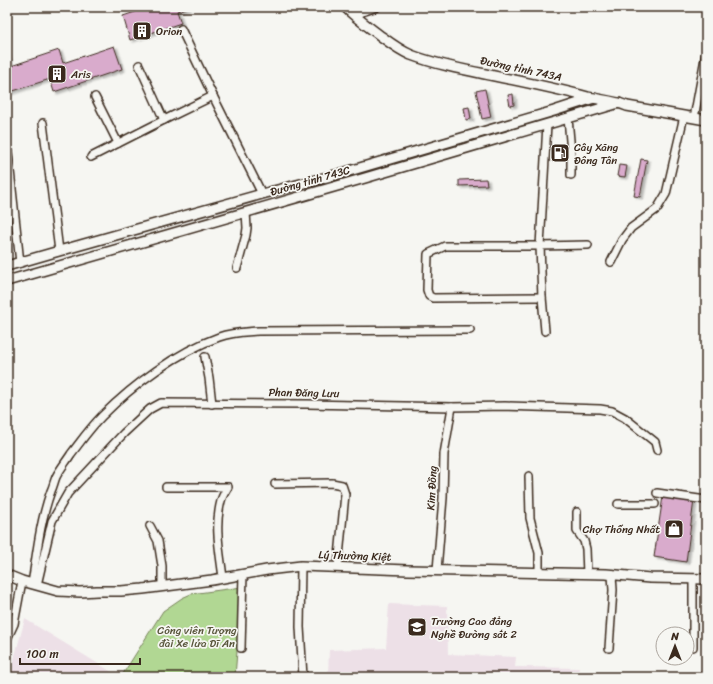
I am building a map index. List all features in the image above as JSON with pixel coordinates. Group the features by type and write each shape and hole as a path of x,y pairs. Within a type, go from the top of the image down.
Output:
{"main road":[{"name":"Đường tỉnh 743A","path":"345,7 353,15 395,46 424,59 627,106 706,120"},
{"path":"561,90 569,106 571,117"},
{"name":"Đường tỉnh 743C","path":"7,266 338,174 594,98"},
{"name":"Đường tỉnh 743C","path":"7,281 619,103"},
{"name":"Lý Thường Kiệt","path":"7,575 22,581 58,590 80,592 121,592 302,566 706,579"}],"street":[{"path":"353,15 377,7"},
{"path":"181,29 262,194"},
{"path":"694,118 706,53"},
{"path":"139,65 164,120"},
{"path":"91,157 213,96"},
{"path":"95,97 118,143"},
{"path":"611,262 622,240 631,228 657,209 666,194 684,116"},
{"path":"571,117 571,175"},
{"path":"43,123 59,251"},
{"path":"545,331 540,246 547,124"},
{"path":"8,152 20,263"},
{"path":"237,268 246,235 246,212"},
{"path":"542,297 433,298 429,296 427,290 428,254 445,246 540,246 588,244"},
{"path":"34,584 38,543 45,508 56,478 62,468 82,439 101,417 149,376 180,356 201,344 221,336 234,333 258,331 470,330"},
{"path":"205,357 212,404"},
{"name":"Phan Đăng Lưu","path":"34,584 52,521 68,493 124,433 150,409 161,403 452,407 505,406 600,409 612,411 624,418 655,442 657,450"},
{"name":"Kim Đồng","path":"437,570 443,498 444,454 452,407"},
{"path":"529,476 530,518 539,553 539,573"},
{"path":"275,484 332,483 342,485 345,494 338,568"},
{"path":"166,487 228,487 221,500 217,521 218,540 224,578"},
{"path":"657,493 706,500"},
{"path":"618,504 655,504"},
{"path":"577,512 576,526 586,549 587,574"},
{"path":"150,526 158,541 162,566 162,587"},
{"path":"302,566 300,627 303,677"},
{"path":"241,648 243,574"},
{"path":"609,648 613,590 612,575"},
{"path":"692,626 693,579"},
{"path":"7,639 14,624 22,581"}],"shaded area":[{"name":"Trường Cao đẳng Nghề Đường sắt 2","path":"389,604 447,606 448,654 516,657 515,667 579,668 577,677 328,677 329,650 386,648"},
{"path":"25,619 120,677 8,677"}],"green space":[{"name":"Công viên Tượng đài Xe lửa Dĩ An","path":"242,587 235,677 121,677 163,611 182,598 191,594"}],"building":[{"name":"Orion","path":"150,7 188,7 177,11 181,23 130,40 123,16"},
{"name":"Aris","path":"114,46 122,69 54,92 50,79 7,93 7,54 11,66 59,50 63,63"},
{"path":"485,89 491,117 482,119 476,91"},
{"path":"513,94 514,105 510,106 508,95"},
{"path":"469,107 471,119 466,120 464,108"},
{"path":"641,159 647,160 640,197 634,196"},
{"path":"619,165 627,166 625,177 617,176"},
{"path":"486,179 487,185 459,186 459,180"},
{"name":"Chợ Thống Nhất","path":"663,496 694,500 686,562 654,557"}],"place":[{"name":"Orion","path":"142,31"},
{"name":"Aris","path":"57,74"},
{"name":"Cây Xăng Đông Tân","path":"560,153"},
{"name":"Chợ Thống Nhất","path":"674,529"},
{"name":"Trường Cao đẳng Nghề Đường sắt 2","path":"417,627"}]}
